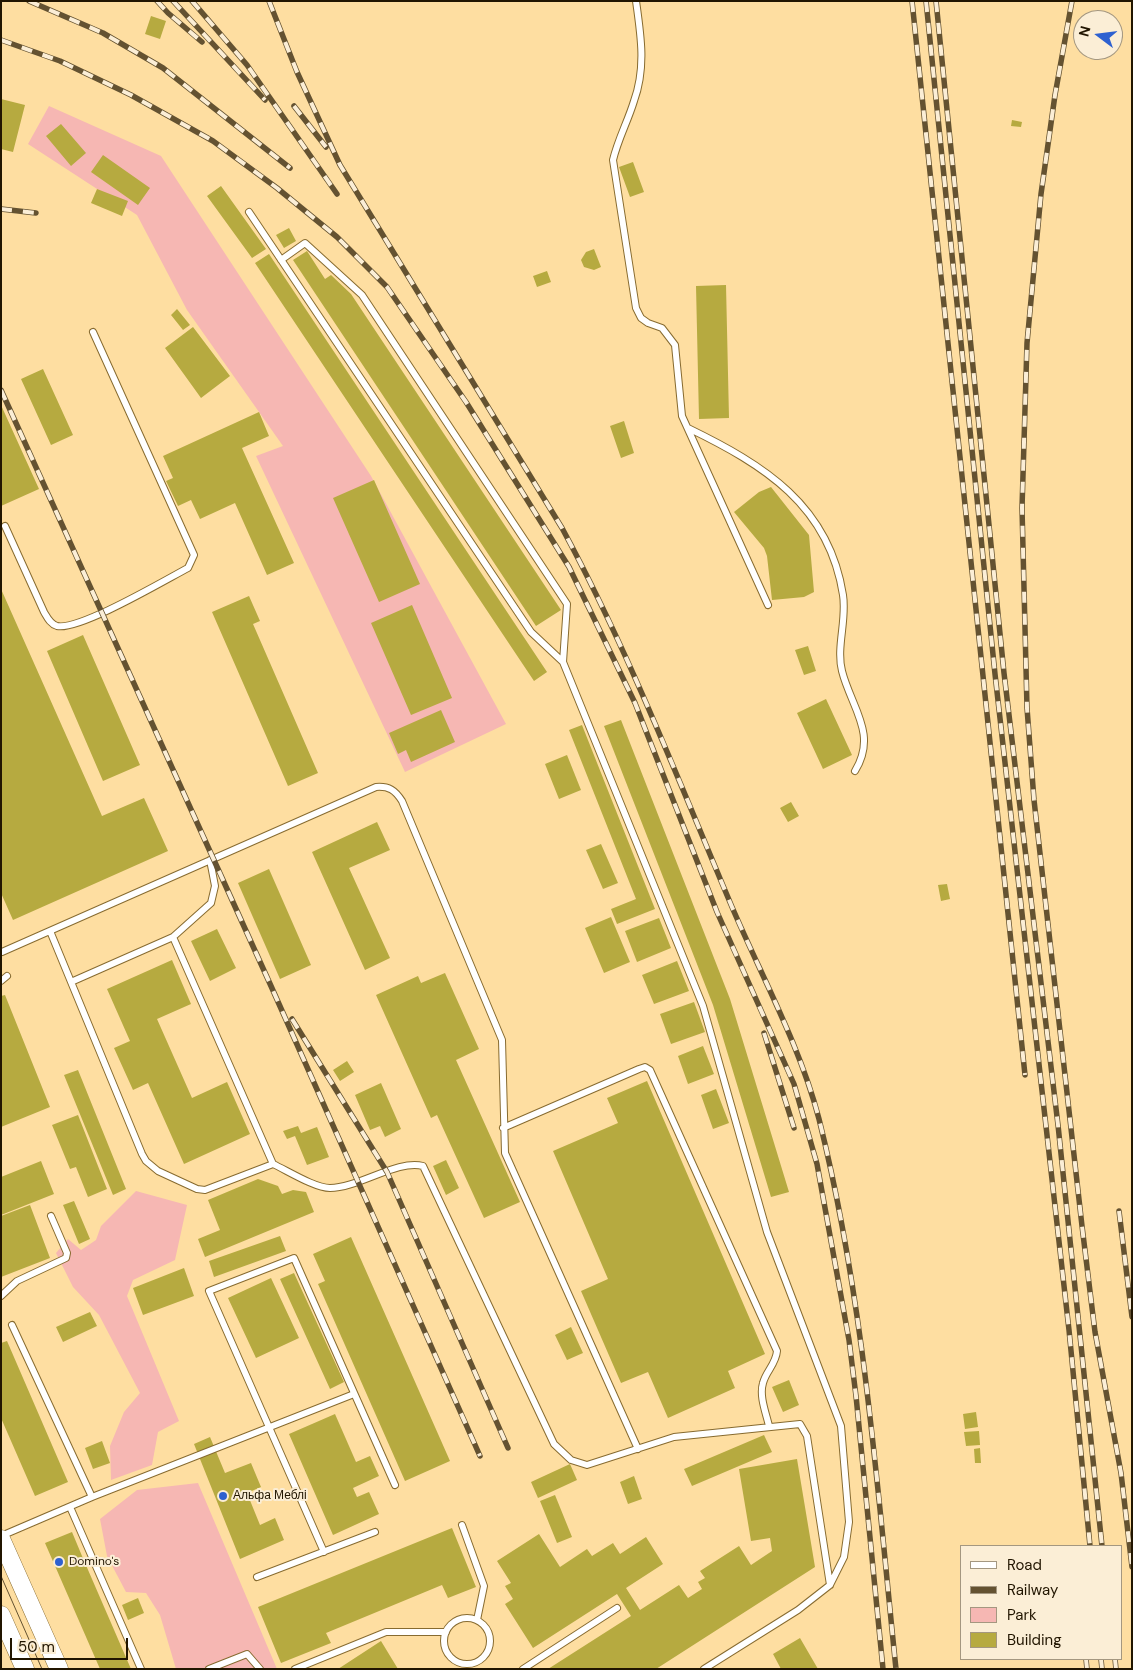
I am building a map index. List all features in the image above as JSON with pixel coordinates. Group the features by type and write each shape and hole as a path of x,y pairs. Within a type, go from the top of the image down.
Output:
{"street":[{"path":"1,1537 59,1669"},
{"path":"1,1615 25,1669"}],"lane":[{"path":"636,1 642,67 634,102 617,144 613,160 636,308 641,318 648,324 662,328 675,345 682,416 700,451 768,605"},
{"path":"249,212 531,632 564,662"},
{"path":"281,260 305,244 362,295 567,604 564,662 704,1006 767,1232 841,1426 849,1522 844,1557 830,1585 798,1610 704,1669"},
{"path":"4,526 44,612 50,622 58,626 102,613 188,568 194,555 93,332"},
{"path":"687,428 735,451 768,474 819,525 837,572 843,597 841,669 847,688 856,706 865,748 856,772"},
{"path":"2,952 376,787 387,787 397,792 502,1040 505,1152 638,1449"},
{"path":"71,982 173,937 211,903 215,886 210,860"},
{"path":"50,931 142,1154 151,1166 190,1187 205,1190 273,1164"},
{"path":"173,937 273,1164 328,1188 346,1186 411,1165 423,1166 554,1444 571,1460 587,1465 674,1437 800,1424 805,1429 830,1585"},
{"path":"1,981 7,976"},
{"path":"503,1128 639,1069 645,1067 650,1070 777,1351 776,1358 767,1374 762,1389 769,1426"},
{"path":"1,1296 18,1281 66,1258 67,1253 51,1216"},
{"path":"324,1552 209,1291 294,1258 394,1485"},
{"path":"12,1325 92,1497"},
{"path":"1,1537 92,1497 354,1394"},
{"path":"70,1507 141,1669"},
{"path":"462,1525 484,1586 476,1620"},
{"path":"256,1577 375,1532"},
{"path":"523,1669 616,1608"},
{"path":"462,1618 476,1620 488,1630 490,1645 482,1658 475,1662 460,1665 452,1658 445,1646 446,1632 450,1626 462,1618"},
{"path":"295,1669 386,1632 446,1632"},
{"path":"209,1669 247,1654 260,1669"}],"green space":[{"path":"49,106 161,156 371,476 506,724 405,772 256,456 283,446 187,310 137,215 28,144"},
{"path":"136,1191 187,1205 175,1260 133,1280 127,1296 179,1421 158,1432 152,1465 111,1480 110,1446 124,1412 140,1393 99,1315 73,1287 56,1253 68,1239 81,1250 96,1240 101,1226"},
{"path":"198,1483 277,1669 176,1669 160,1615 146,1593 126,1592 107,1556 100,1519 137,1490"}],"building":[{"path":"151,16 166,21 160,39 145,34"},
{"path":"1,99 25,105 13,152 1,149"},
{"path":"1012,120 1022,122 1021,127 1011,126"},
{"path":"61,124 86,153 71,166 46,136"},
{"path":"103,155 150,188 138,205 91,172"},
{"path":"633,162 644,192 630,197 619,167"},
{"path":"221,186 266,249 252,258 207,196"},
{"path":"97,189 128,201 122,216 91,203"},
{"path":"289,228 296,241 284,248 276,235"},
{"path":"594,249 601,267 594,270 584,267 581,260 586,252"},
{"path":"307,251 325,279 331,275 351,294 561,610 536,626 293,260"},
{"path":"269,254 547,672 534,681 255,263"},
{"path":"547,271 551,282 537,287 533,276"},
{"path":"726,285 729,418 699,419 696,286"},
{"path":"177,309 190,325 183,330 171,315"},
{"path":"193,327 230,376 201,398 165,348"},
{"path":"43,369 73,435 51,445 21,379"},
{"path":"1,405 39,489 1,506"},
{"path":"259,412 269,436 242,448 294,563 267,575 235,503 200,519 191,500 178,506 166,481 173,478 163,456"},
{"path":"624,421 634,453 621,458 610,426"},
{"path":"374,480 420,584 379,602 333,498"},
{"path":"771,487 809,535 814,592 804,597 772,600 767,556 764,548 734,512 759,492"},
{"path":"1,589 102,816 144,798 168,851 13,920 1,893"},
{"path":"249,596 260,621 253,624 318,773 288,786 212,612"},
{"path":"412,605 452,698 411,715 371,623"},
{"path":"83,635 140,765 103,781 47,651"},
{"path":"808,646 816,671 804,675 795,650"},
{"path":"826,699 852,755 823,769 797,713"},
{"path":"441,710 455,742 411,762 406,750 398,754 389,733"},
{"path":"621,720 730,999 789,1192 771,1197 713,1005 604,726"},
{"path":"582,725 655,909 617,924 611,909 636,899 569,730"},
{"path":"567,755 581,790 559,799 545,764"},
{"path":"791,802 799,816 788,822 780,808"},
{"path":"377,822 390,850 349,868 390,958 365,970 312,852"},
{"path":"601,844 618,883 603,889 586,850"},
{"path":"269,869 311,965 280,979 238,883"},
{"path":"947,884 950,899 941,901 938,885"},
{"path":"611,917 630,962 604,973 585,928"},
{"path":"659,918 671,948 637,962 625,931"},
{"path":"217,929 236,968 210,981 191,941"},
{"path":"172,960 191,1004 157,1019 192,1098 227,1082 250,1134 184,1164 148,1083 133,1090 114,1048 130,1041 107,989"},
{"path":"677,961 689,991 654,1004 642,975"},
{"path":"445,973 479,1049 456,1060 520,1202 484,1218 437,1115 431,1118 376,995 418,976 421,983"},
{"path":"5,995 50,1107 1,1127 1,996"},
{"path":"694,1002 705,1032 671,1044 660,1014"},
{"path":"703,1046 714,1074 688,1084 678,1056"},
{"path":"347,1061 354,1072 340,1081 333,1070"},
{"path":"78,1070 126,1189 113,1195 64,1075"},
{"path":"647,1081 765,1354 728,1371 735,1388 668,1418 648,1372 621,1383 581,1291 608,1279 553,1151 618,1123 607,1098"},
{"path":"381,1083 401,1129 385,1137 380,1126 370,1130 355,1095"},
{"path":"716,1089 729,1123 713,1129 701,1095"},
{"path":"78,1115 107,1189 88,1197 76,1167 70,1169 52,1125"},
{"path":"298,1126 301,1133 317,1127 329,1157 307,1165 295,1136 287,1139 283,1131"},
{"path":"446,1160 459,1188 446,1195 433,1166"},
{"path":"41,1161 54,1194 1,1215 1,1177"},
{"path":"258,1179 278,1186 282,1194 293,1190 306,1192 314,1212 205,1257 198,1239 220,1230 208,1200"},
{"path":"74,1201 90,1239 79,1244 63,1205"},
{"path":"30,1205 50,1258 1,1277 1,1216"},
{"path":"280,1236 286,1251 214,1277 209,1261"},
{"path":"351,1237 450,1461 405,1481 318,1284 325,1281 313,1254"},
{"path":"184,1268 194,1296 143,1315 133,1288"},
{"path":"294,1273 344,1382 330,1389 280,1279"},
{"path":"271,1278 299,1338 256,1358 228,1298"},
{"path":"90,1312 97,1326 63,1342 56,1327"},
{"path":"571,1327 583,1353 567,1360 555,1335"},
{"path":"7,1341 68,1482 35,1496 1,1418 1,1343"},
{"path":"789,1380 799,1405 783,1412 772,1387"},
{"path":"976,1412 978,1427 965,1429 963,1414"},
{"path":"335,1414 356,1462 370,1456 379,1476 353,1488 357,1497 369,1492 379,1514 333,1535 289,1434"},
{"path":"979,1431 980,1445 966,1446 964,1432"},
{"path":"764,1435 772,1452 692,1486 684,1469"},
{"path":"210,1437 225,1473 251,1463 261,1487 247,1493 260,1525 275,1518 284,1540 240,1559 194,1444"},
{"path":"102,1441 110,1463 93,1469 85,1448"},
{"path":"980,1448 981,1463 975,1463 974,1449"},
{"path":"797,1459 815,1567 656,1669 548,1669 631,1616 617,1594 533,1648 505,1604 513,1599 505,1586 511,1583 497,1561 539,1534 560,1567 587,1549 592,1556 613,1543 620,1554 646,1537 663,1564 626,1588 640,1610 679,1585 688,1598 702,1589 698,1582 705,1578 700,1571 739,1546 751,1565 772,1551 770,1538 751,1541 739,1469"},
{"path":"570,1464 577,1480 538,1498 531,1482"},
{"path":"634,1476 642,1499 628,1504 620,1482"},
{"path":"555,1495 572,1537 557,1543 540,1501"},
{"path":"452,1528 476,1587 448,1598 442,1585 326,1633 331,1643 281,1663 258,1607"},
{"path":"72,1532 131,1669 100,1669 45,1543"},
{"path":"138,1598 144,1613 128,1620 122,1605"},
{"path":"800,1638 818,1669 781,1669 773,1654"},
{"path":"381,1641 398,1669 338,1669"}],"tram line":[{"path":"1,1576 42,1669"}],"railway":[{"path":"29,1 103,33 163,68 290,168"},
{"path":"157,1 202,42"},
{"path":"173,1 265,100"},
{"path":"192,1 247,65 337,194"},
{"path":"269,1 297,72 340,165 562,528 586,574 631,668 732,907 802,1065 819,1119 834,1187 858,1324 875,1462 896,1669"},
{"path":"912,1 1025,1075"},
{"path":"926,1 995,674 1069,1330 1090,1545"},
{"path":"936,1 1004,673 1058,1125 1102,1545"},
{"path":"1072,1 1055,95 1041,194 1027,343 1022,508 1027,708 1034,800 1082,1226 1095,1332 1121,1473 1132,1567"},
{"path":"1,40 60,61 131,95 213,141 277,188 337,237 387,287 466,402 569,567 635,703 717,912 794,1084 817,1164 849,1340 883,1669"},
{"path":"294,106 326,147"},
{"path":"1,209 36,213"},
{"path":"1,390 271,986 480,1456"},
{"path":"292,1019 387,1172 508,1448"},
{"path":"764,1033 794,1128"},
{"path":"1119,1211 1132,1317"},
{"path":"1086,1660 1087,1669"},
{"path":"1101,1660 1102,1669"},
{"path":"1115,1660 1116,1669"}],"place":[{"name":"Альфа Меблі","path":"223,1496"},
{"name":"Domino's","path":"59,1562"}]}
